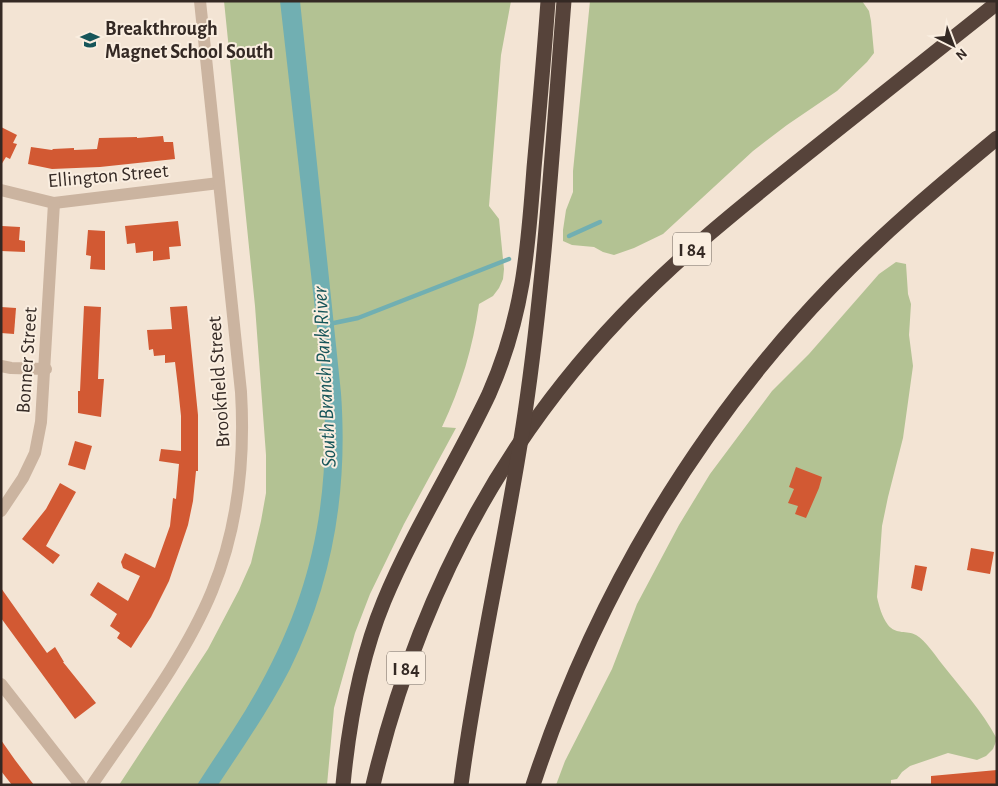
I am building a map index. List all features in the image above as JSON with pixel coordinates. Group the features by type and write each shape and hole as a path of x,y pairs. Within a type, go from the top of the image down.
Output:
{"highway":[{"path":"343,785 348,734 354,701 380,612 415,535 489,394 512,333 527,259 548,1"},
{"path":"461,785 518,460 529,384 541,277 564,1"},
{"name":"I 84","path":"373,785 404,673 452,557 496,479 545,408 601,338 683,257 737,210 997,3"},
{"path":"533,785 557,715 584,652 635,550 670,491 700,447 749,380 802,318 853,264 909,212 997,138"}],"street":[{"name":"Brookfield Street","path":"92,785 168,672 199,619 218,575 236,504 242,449 241,392 200,1"},
{"name":"Ellington Street","path":"1,190 54,203 219,183"},
{"name":"Bonner Street","path":"1,511 23,478 35,453 41,422 46,368 54,203"},
{"path":"1,366 11,368 46,368"},
{"path":"1,684 80,785"}],"green space":[{"path":"224,1 511,1 501,55 489,206 499,219 504,269 503,279 493,296 479,304 465,367 442,427 456,428 404,524 370,594 355,633 334,708 327,785 119,785 208,649 239,590 251,563 266,493 266,455 255,306"},
{"path":"590,1 862,1 869,11 874,53 837,91 753,151 663,234 614,255 594,247 572,245 563,241 566,210 573,192 573,171"},
{"path":"896,262 906,264 908,294 911,304 909,335 913,366 903,438 882,526 877,597 882,615 888,625 894,630 916,635 923,641 971,700 997,739 993,749 986,756 977,760 948,753 910,766 897,779 891,780 891,785 556,785 565,761 612,669 637,604 679,525 710,474 772,391 809,354 879,274"}],"water":[{"name":"South Branch Park River","path":"280,1 300,1 341,393 343,429 339,500 327,569 305,636 290,669 265,714 218,785 197,785 245,711 279,648 306,575 315,538 321,500 325,421 323,380"}],"building":[{"path":"1,127 17,135 13,143 17,144 10,159 6,157 1,165"},
{"path":"163,136 164,142 173,142 175,159 100,167 52,169 28,164 31,147 52,150 74,148 74,150 97,149 99,138"},
{"path":"178,221 181,246 169,247 170,259 153,261 153,251 136,253 135,243 127,244 125,226"},
{"path":"2,226 20,227 19,240 25,241 25,252 1,251"},
{"path":"88,230 105,231 105,270 90,269 91,256 86,255"},
{"path":"84,306 101,307 98,379 104,379 101,417 78,413"},
{"path":"187,306 198,415 198,471 196,471 188,525 169,581 151,617 131,648 117,638 120,633 110,626 117,614 90,595 98,582 128,601 140,576 123,568 121,562 125,553 155,568 170,526 173,498 176,499 179,464 159,461 161,449 181,451 181,416 178,387 175,362 165,363 165,355 154,356 153,349 149,350 147,330 172,329 170,307"},
{"path":"1,307 16,308 14,334 1,333"},
{"path":"75,441 92,446 85,470 68,465"},
{"path":"796,467 822,477 806,518 795,514 798,506 788,503 794,489 789,487"},
{"path":"60,483 76,492 46,546 60,555 53,564 22,539 46,509"},
{"path":"971,548 994,552 990,574 967,570"},
{"path":"915,565 927,567 922,591 911,588"},
{"path":"1,588 47,653 55,647 63,662 96,703 75,719 1,618"},
{"path":"1,740 34,785 12,785 1,771"},
{"path":"997,770 997,785 931,785 931,776"}],"waterway":[{"path":"569,236 600,222"},
{"name":"South Branch Park River","path":"329,324 358,318 509,259"}],"place":[{"name":"Breakthrough Magnet School South","path":"90,40"}]}
